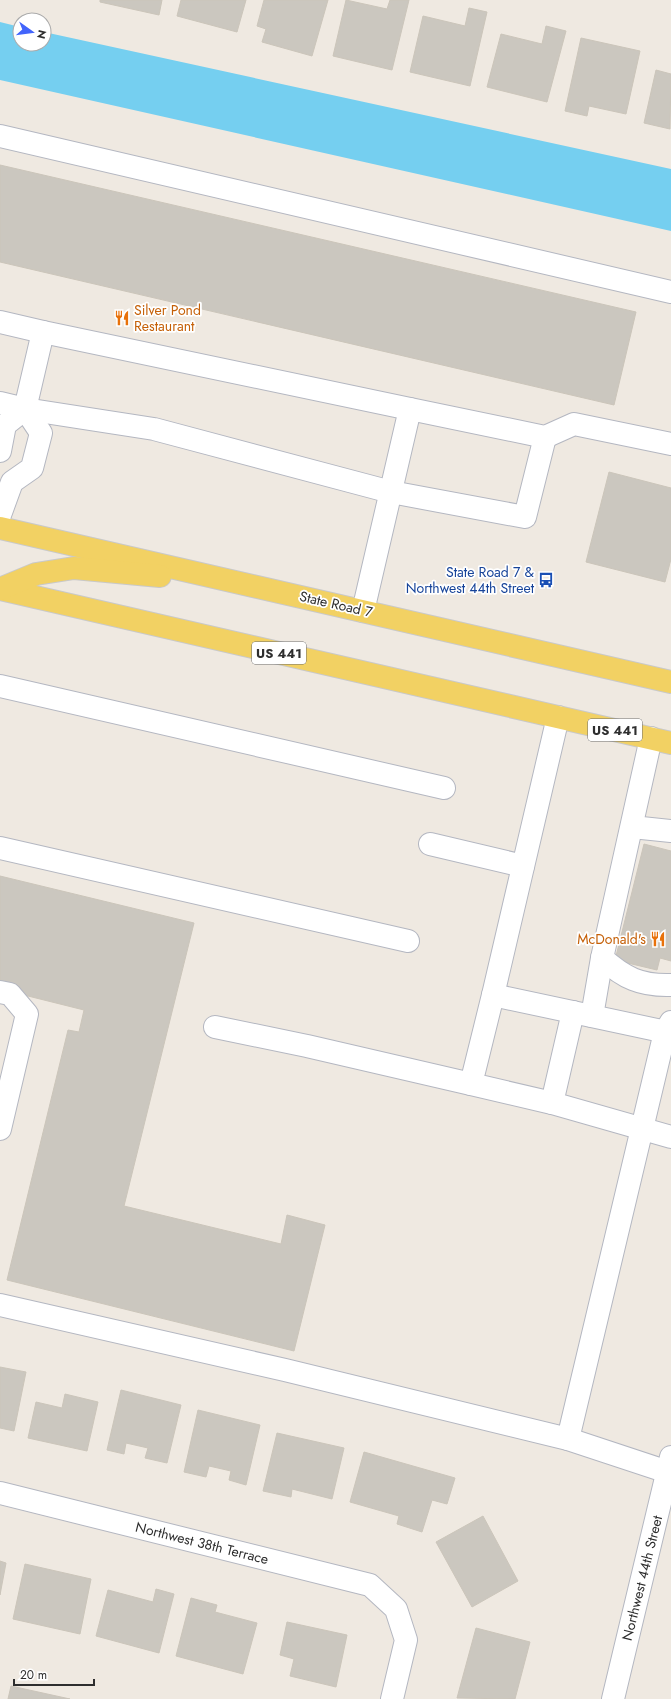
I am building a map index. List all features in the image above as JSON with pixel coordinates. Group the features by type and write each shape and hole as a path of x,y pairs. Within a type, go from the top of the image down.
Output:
{"main road":[{"name":"State Road 7","path":"0,528 241,582 671,682"},
{"path":"0,589 36,574 74,568 241,582"},
{"name":"US 441","path":"0,589 661,740"}],"street":[{"path":"0,136 671,292"},
{"path":"0,322 545,437 574,424 671,444"},
{"path":"0,451 5,425 25,409 43,332"},
{"path":"0,403 25,409 154,429 391,492 525,517 545,437"},
{"path":"0,515 12,482 32,468 41,433 25,409"},
{"path":"363,611 410,409"},
{"path":"0,463 12,482"},
{"path":"0,686 444,788"},
{"path":"471,1084 558,717"},
{"path":"552,1103 602,958 632,827 661,740"},
{"path":"632,827 671,832"},
{"path":"430,844 523,866"},
{"path":"0,848 408,941"},
{"path":"602,958 620,974 641,982 671,985"},
{"path":"0,992 10,994 27,1014 0,1129"},
{"path":"493,995 582,1014 669,1029 641,1128 568,1439"},
{"path":"215,1027 307,1046 552,1103 671,1137"},
{"path":"0,1305 292,1372 568,1439 670,1467"},
{"name":"Northwest 44th Street","path":"613,1699 670,1467"},
{"name":"Northwest 38th Terrace","path":"0,1493 370,1585 396,1609 406,1640 392,1699"}],"water":[{"path":"0,22 12,25 12,52 52,52 52,34 671,169 671,231 0,80"}],"building":[{"path":"100,0 162,0 159,15 100,2"},
{"path":"181,0 246,0 237,32 177,16"},
{"path":"264,0 328,0 312,56 262,42 266,29 257,26"},
{"path":"346,0 387,9 390,0 409,0 392,70 333,56"},
{"path":"469,8 487,12 470,86 410,72 423,16 465,26"},
{"path":"546,26 566,31 547,102 487,87 501,34 542,44"},
{"path":"581,38 640,51 626,114 589,106 587,116 565,111"},
{"path":"656,70 671,74 670,129 644,123"},
{"path":"0,165 636,312 614,405 0,262"},
{"path":"609,472 671,488 671,559 665,582 586,562"},
{"path":"644,844 671,851 671,961 660,958 657,970 615,960"},
{"path":"0,876 194,923 124,1206 281,1244 287,1215 325,1225 294,1351 7,1280 68,1030 79,1032 84,1010 0,989"},
{"path":"0,1367 26,1372 14,1431 0,1428"},
{"path":"121,1390 181,1405 167,1463 145,1458 148,1448 126,1443 124,1454 107,1450"},
{"path":"65,1394 98,1402 87,1451 28,1438 36,1402 62,1408"},
{"path":"198,1410 260,1425 246,1485 229,1480 231,1471 209,1466 206,1477 184,1472"},
{"path":"277,1433 344,1448 332,1499 292,1489 291,1497 263,1491"},
{"path":"364,1452 455,1478 447,1504 432,1500 422,1532 397,1524 399,1516 350,1502"},
{"path":"483,1516 518,1581 472,1607 436,1542"},
{"path":"0,1561 6,1563 0,1595"},
{"path":"25,1564 91,1579 80,1634 13,1619"},
{"path":"156,1589 174,1594 159,1653 96,1636 108,1590 153,1602"},
{"path":"191,1598 217,1605 215,1612 257,1623 243,1674 176,1656"},
{"path":"287,1622 347,1635 336,1687 290,1676 294,1659 280,1655"},
{"path":"476,1628 530,1642 515,1699 457,1698"},
{"path":"11,1686 70,1699 8,1699"}],"place":[{"name":"Silver Pond Restaurant","path":"122,318"},
{"name":"State Road 7 & Northwest 44th Street","path":"546,580"},
{"name":"McDonald's","path":"658,939"}]}
